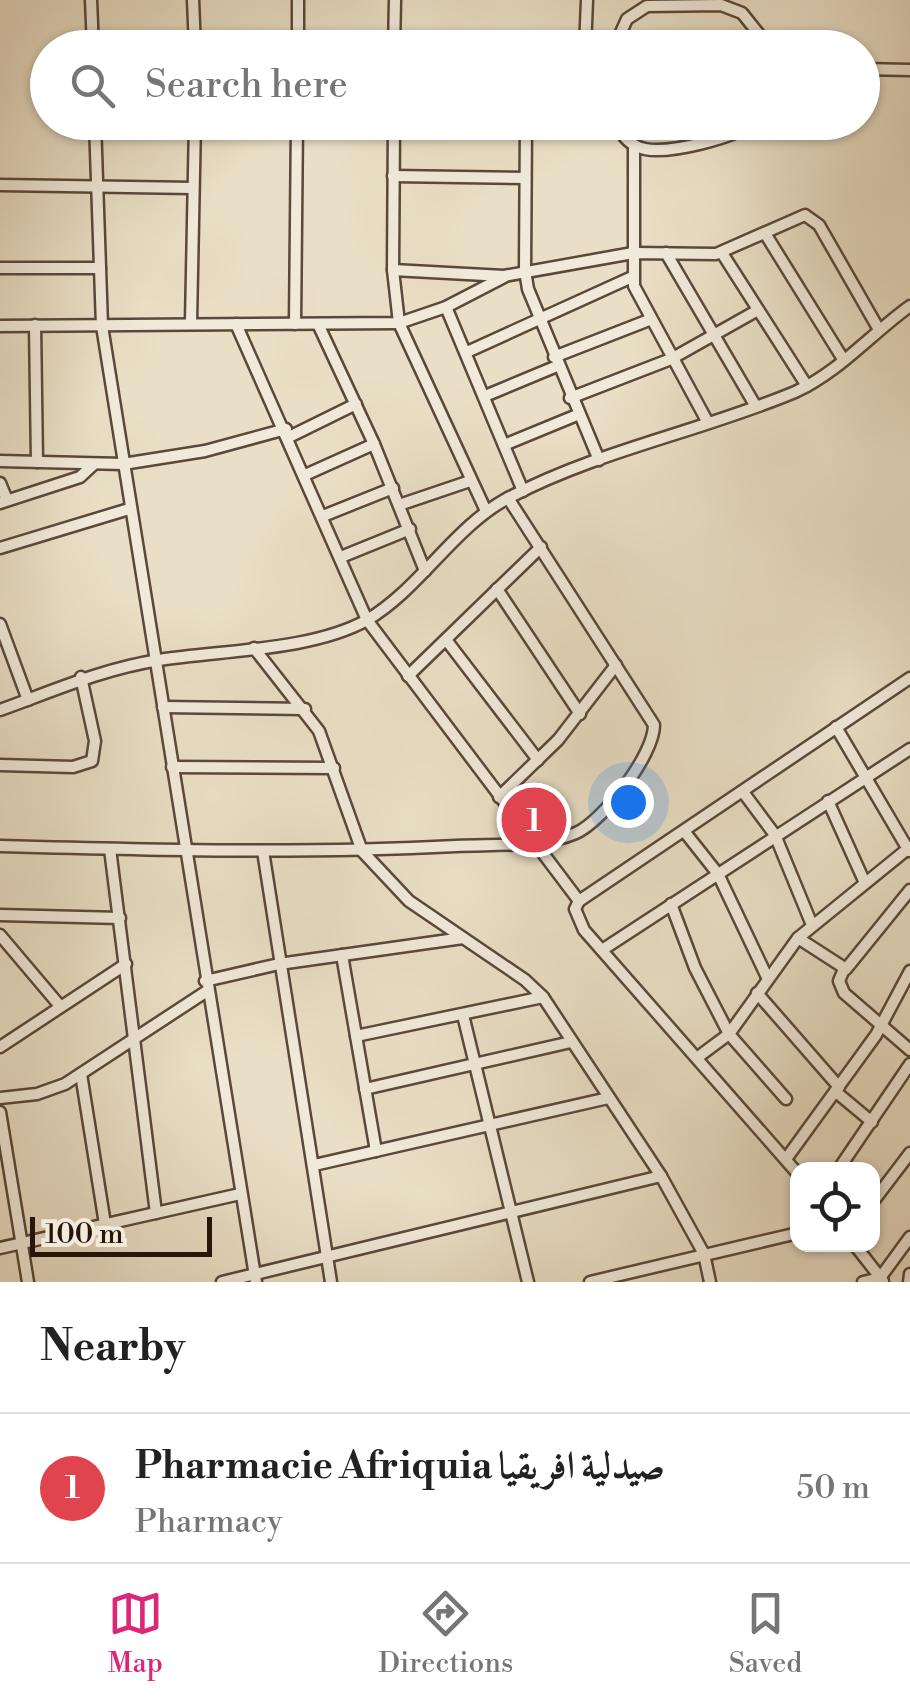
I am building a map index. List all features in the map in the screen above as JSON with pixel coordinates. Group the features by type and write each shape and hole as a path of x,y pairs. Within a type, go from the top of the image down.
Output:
{"street":[{"path":"91,0 92,30"},
{"path":"194,0 195,30"},
{"path":"298,0 298,30"},
{"path":"394,30 395,0"},
{"path":"586,30 587,0"},
{"path":"622,30 627,19 647,6 705,5 732,6 754,30"},
{"path":"880,69 910,70"},
{"path":"96,140 102,326 255,1278"},
{"path":"191,322 194,140"},
{"path":"295,324 297,140"},
{"path":"394,140 393,270 399,323 486,511"},
{"path":"525,140 524,270 539,320 598,460"},
{"path":"630,140 634,145 632,277 649,320 707,421"},
{"path":"634,145 656,150 711,140"},
{"path":"394,176 524,178"},
{"path":"0,185 193,188"},
{"path":"0,326 399,323 446,307 504,276 524,270 633,253 722,254 796,217 814,218 878,328"},
{"path":"766,234 842,359"},
{"path":"666,253 755,405"},
{"path":"722,254 807,386"},
{"path":"0,268 100,268"},
{"path":"393,270 504,276"},
{"path":"467,352 632,277"},
{"path":"0,710 81,677 156,660 254,648 366,620 426,571 486,511 508,498 598,460 807,386 910,306"},
{"path":"446,307 523,490"},
{"path":"570,398 671,359 758,310"},
{"path":"485,396 649,320"},
{"path":"236,324 288,433 366,620 579,902"},
{"path":"318,324 374,444 426,571"},
{"path":"35,326 37,462"},
{"path":"0,461 123,464 205,451 288,433 356,404"},
{"path":"504,444 578,415"},
{"path":"305,476 374,444"},
{"path":"0,483 4,502 80,478 94,464"},
{"path":"400,505 470,481"},
{"path":"323,516 392,488"},
{"path":"0,846 362,851 533,842 576,833 594,820 648,753 654,726 508,498"},
{"path":"0,548 129,509"},
{"path":"342,557 410,529"},
{"path":"408,676 541,547"},
{"path":"497,589 580,714"},
{"path":"1,628 28,700"},
{"path":"447,641 538,760"},
{"path":"254,648 304,709 334,768 362,851 400,893 543,998 661,1176 704,1254 710,1282"},
{"path":"500,796 580,714 616,665"},
{"path":"0,765 73,768 92,761 95,742 81,677"},
{"path":"790,1164 602,950 576,917 579,902 910,678"},
{"path":"163,708 304,709"},
{"path":"698,1058 730,1034 798,938 909,849 836,727"},
{"path":"602,950 910,749"},
{"path":"172,766 334,768"},
{"path":"743,792 775,835 812,925"},
{"path":"828,801 865,883"},
{"path":"684,831 718,874 768,977"},
{"path":"110,849 156,1214"},
{"path":"263,851 278,964 332,1282"},
{"path":"910,890 844,969 839,981 844,994 910,1050"},
{"path":"671,904 695,968 730,1034 786,1099"},
{"path":"0,916 120,918"},
{"path":"0,935 60,1006"},
{"path":"0,1098 50,1090 81,1074 206,986 278,964 463,938"},
{"path":"798,938 844,969"},
{"path":"342,955 376,1151"},
{"path":"0,1048 126,964"},
{"path":"786,1159 880,1027 910,971"},
{"path":"757,993 838,1090 872,1122"},
{"path":"356,1036 543,998"},
{"path":"463,1015 528,1282"},
{"path":"365,1089 571,1042"},
{"path":"844,1162 910,1064"},
{"path":"81,1074 105,1224"},
{"path":"314,1165 608,1098"},
{"path":"0,1112 28,1282"},
{"path":"880,1192 910,1152"},
{"path":"222,1282 255,1278 328,1256 661,1176"},
{"path":"0,1248 240,1194"},
{"path":"590,1282 790,1235"},
{"path":"882,1280 910,1237"},
{"path":"860,1252 882,1280"},
{"path":"908,1282 910,1274"},
{"path":"863,1282 882,1280"}],"place":[{"name":"Pharmacie Afriquia صيدلية افريقيا","path":"534,820"}]}
